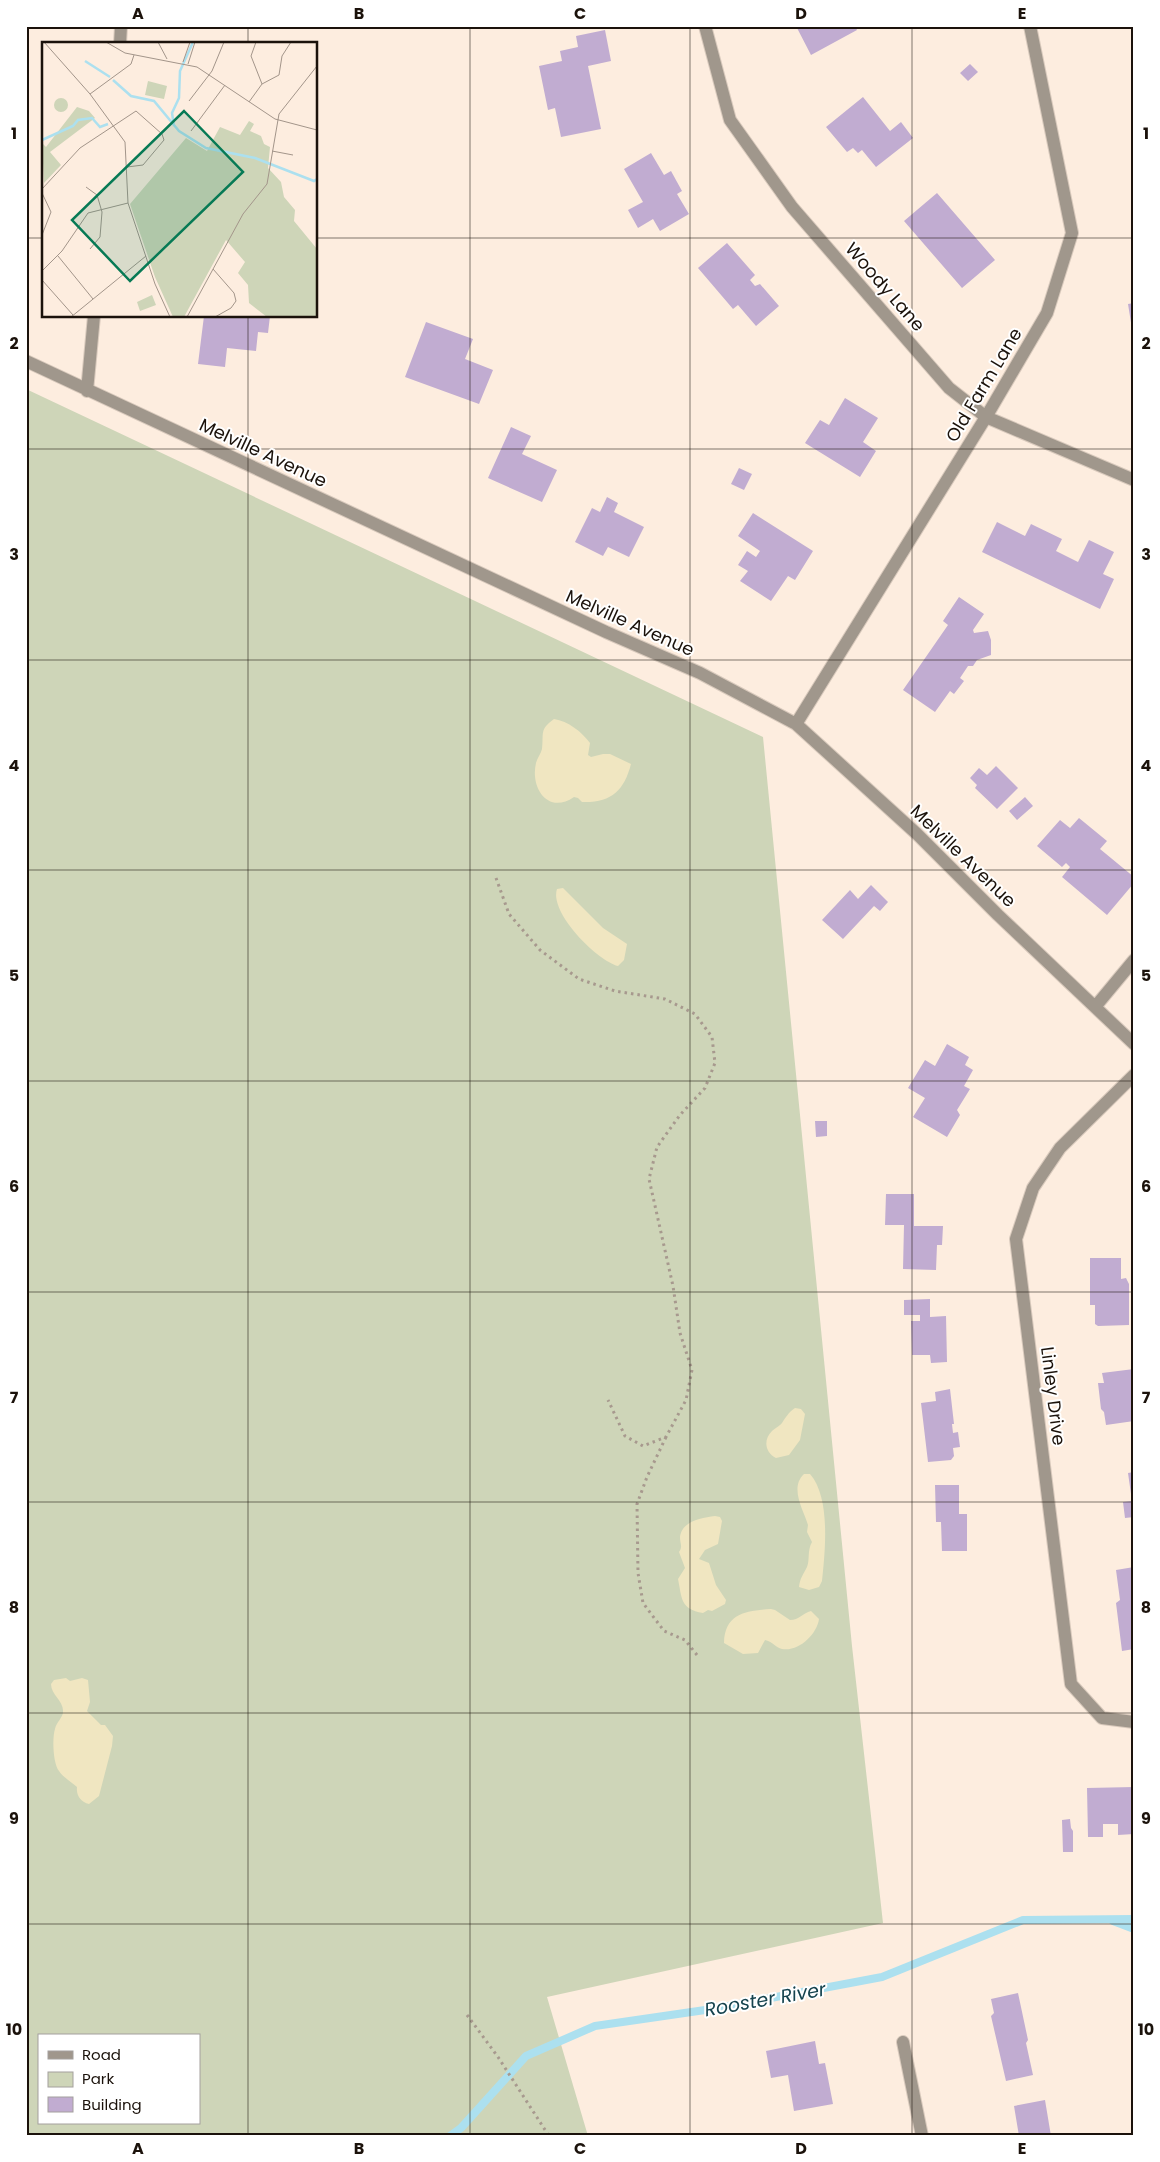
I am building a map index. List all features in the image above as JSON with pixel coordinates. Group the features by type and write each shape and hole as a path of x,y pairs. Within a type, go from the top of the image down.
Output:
{"street":[{"path":"120,42 121,26"},
{"name":"Woody Lane","path":"705,26 730,120 792,207 949,388 986,417 1134,480"},
{"name":"Old Farm Lane","path":"796,724 986,417 1047,313 1072,233 1030,26"},
{"path":"87,390 94,318"},
{"name":"Melville Avenue","path":"26,360 606,632 700,673 796,724 917,834 998,915 1134,1044"},
{"path":"1096,1008 1134,960"},
{"name":"Linley Drive","path":"1134,1075 1060,1148 1033,1188 1016,1239 1071,1684 1102,1718 1134,1722"},
{"path":"903,2042 922,2136"}],"path":[{"path":"496,878 509,914 540,950 579,979 615,991 666,999 695,1014 712,1037 715,1063 705,1088 680,1115 657,1147 649,1179 673,1286 680,1333 692,1370 686,1400 647,1477 637,1504 638,1573 643,1603 664,1631 685,1640 697,1655"},
{"path":"608,1400 625,1436 643,1446 666,1437"},
{"path":"467,2016 498,2058 549,2136"}],"green space":[{"path":"26,389 763,737 852,1646 883,1923 547,1997 588,2136 26,2136"}],"sand":[{"path":"554,719 569,725 583,735 590,743 588,755 591,757 610,754 631,764 624,781 615,794 592,802 582,802 574,797 565,802 556,803 549,801 543,796 536,781 536,763 542,749 544,729"},
{"path":"563,888 603,928 627,944 624,960 618,966 598,955 576,934 567,922 556,899 557,889"},
{"path":"795,1408 801,1409 805,1414 800,1440 789,1455 776,1458 769,1453 766,1446 767,1438"},
{"path":"804,1474 810,1474 817,1484 824,1511 825,1526 822,1581 819,1587 809,1590 799,1587 808,1564 812,1542 807,1532 808,1525 798,1493 798,1486"},
{"path":"715,1516 720,1517 722,1521 718,1544 705,1550 699,1559 709,1563 716,1585 726,1600 725,1604 712,1611 708,1610 703,1613 690,1609 683,1602 678,1579 685,1568 679,1552 681,1546 680,1537 684,1527 693,1521"},
{"path":"771,1609 790,1620 811,1611 819,1619 818,1625 806,1641 795,1648 782,1649 765,1640 758,1653 743,1654 724,1643 728,1625 738,1616 753,1611"},
{"path":"66,1678 70,1681 82,1678 88,1680 90,1702 87,1711 101,1725 105,1725 113,1736 99,1796 89,1804 81,1800 77,1793 77,1787 59,1771 54,1757 54,1733 62,1716 63,1708 51,1684 54,1680"}],"building":[{"path":"796,26 855,26 857,30 811,55"},
{"path":"605,30 611,61 588,66 601,129 561,137 555,108 548,110 539,66 562,61 560,51 578,47 576,36"},
{"path":"970,64 978,72 968,81 960,73"},
{"path":"863,97 890,131 901,122 913,138 876,167 862,150 858,153 853,148 847,152 826,127"},
{"path":"651,153 664,175 671,171 682,191 677,194 689,214 660,231 653,219 638,228 628,210 643,202 624,169"},
{"path":"937,193 995,260 962,288 904,221"},
{"path":"727,243 755,275 750,280 755,286 760,284 779,306 756,326 738,305 733,309 698,268"},
{"path":"1134,303 1134,335 1133,335 1128,304"},
{"path":"204,318 270,318 268,333 258,332 256,351 227,348 225,367 198,364"},
{"path":"426,322 473,339 465,359 493,370 479,404 405,377"},
{"path":"845,398 878,418 863,442 876,451 860,477 805,443 820,420 829,425"},
{"path":"511,427 531,436 522,454 557,470 542,502 488,478"},
{"path":"739,468 752,474 744,490 731,484"},
{"path":"607,497 618,503 614,512 644,527 629,557 608,547 603,556 575,542 592,508 600,512"},
{"path":"753,513 813,551 795,580 788,576 771,601 740,581 748,571 738,565 747,551 756,557 760,551 738,536"},
{"path":"997,522 1025,536 1031,524 1062,539 1056,551 1078,562 1089,540 1114,552 1103,574 1114,579 1100,609 982,552"},
{"path":"959,597 984,614 973,630 974,633 988,631 991,640 991,655 977,660 973,666 968,666 960,678 964,681 954,694 950,691 935,712 903,690 948,625 943,621"},
{"path":"996,766 1018,788 997,809 975,788 977,785 970,778 979,768 987,775"},
{"path":"1025,797 1033,806 1017,820 1009,811"},
{"path":"1079,818 1107,841 1100,849 1134,877 1134,883 1107,915 1062,877 1070,867 1066,863 1062,867 1037,846 1060,820 1070,828"},
{"path":"871,885 888,902 880,911 874,906 843,939 822,920 850,890 858,899"},
{"path":"947,1044 969,1057 965,1065 973,1070 964,1086 970,1089 957,1110 960,1115 947,1137 913,1117 925,1098 908,1088 925,1060 935,1066"},
{"path":"815,1121 827,1121 827,1136 816,1137"},
{"path":"886,1194 914,1194 914,1226 943,1226 942,1245 937,1245 936,1270 903,1269 904,1225 885,1225"},
{"path":"1090,1258 1121,1258 1121,1279 1126,1278 1129,1284 1129,1325 1098,1326 1095,1324 1095,1305 1090,1305"},
{"path":"930,1299 930,1317 946,1316 947,1362 931,1363 930,1355 912,1355 911,1321 920,1321 920,1315 904,1315 904,1300"},
{"path":"1134,1369 1134,1421 1106,1425 1104,1412 1101,1409 1098,1383 1104,1383 1102,1373"},
{"path":"950,1389 954,1424 952,1424 953,1433 958,1432 960,1447 953,1448 954,1456 951,1460 928,1462 921,1403 936,1401 935,1392"},
{"path":"1134,1472 1134,1517 1125,1518 1123,1502 1132,1501 1128,1473"},
{"path":"935,1485 959,1485 959,1514 967,1514 967,1551 942,1551 941,1522 936,1522"},
{"path":"1134,1567 1134,1649 1122,1651 1116,1603 1120,1600 1116,1570"},
{"path":"1134,1787 1134,1834 1118,1835 1118,1824 1103,1824 1103,1837 1088,1837 1087,1788"},
{"path":"1070,1819 1073,1831 1073,1852 1063,1852 1062,1820"},
{"path":"1018,1993 1033,2075 1006,2081 991,2016 994,2013 991,1999"},
{"path":"815,2041 819,2064 825,2063 833,2104 794,2111 788,2075 771,2078 766,2051"},
{"path":"1045,2100 1051,2136 1019,2136 1014,2106"}],"waterway":[{"name":"Rooster River","path":"450,2136 461,2128 526,2056 595,2026 712,2009 882,1977 1023,1920 1134,1919"},
{"path":"1113,1921 1134,1929"}]}
